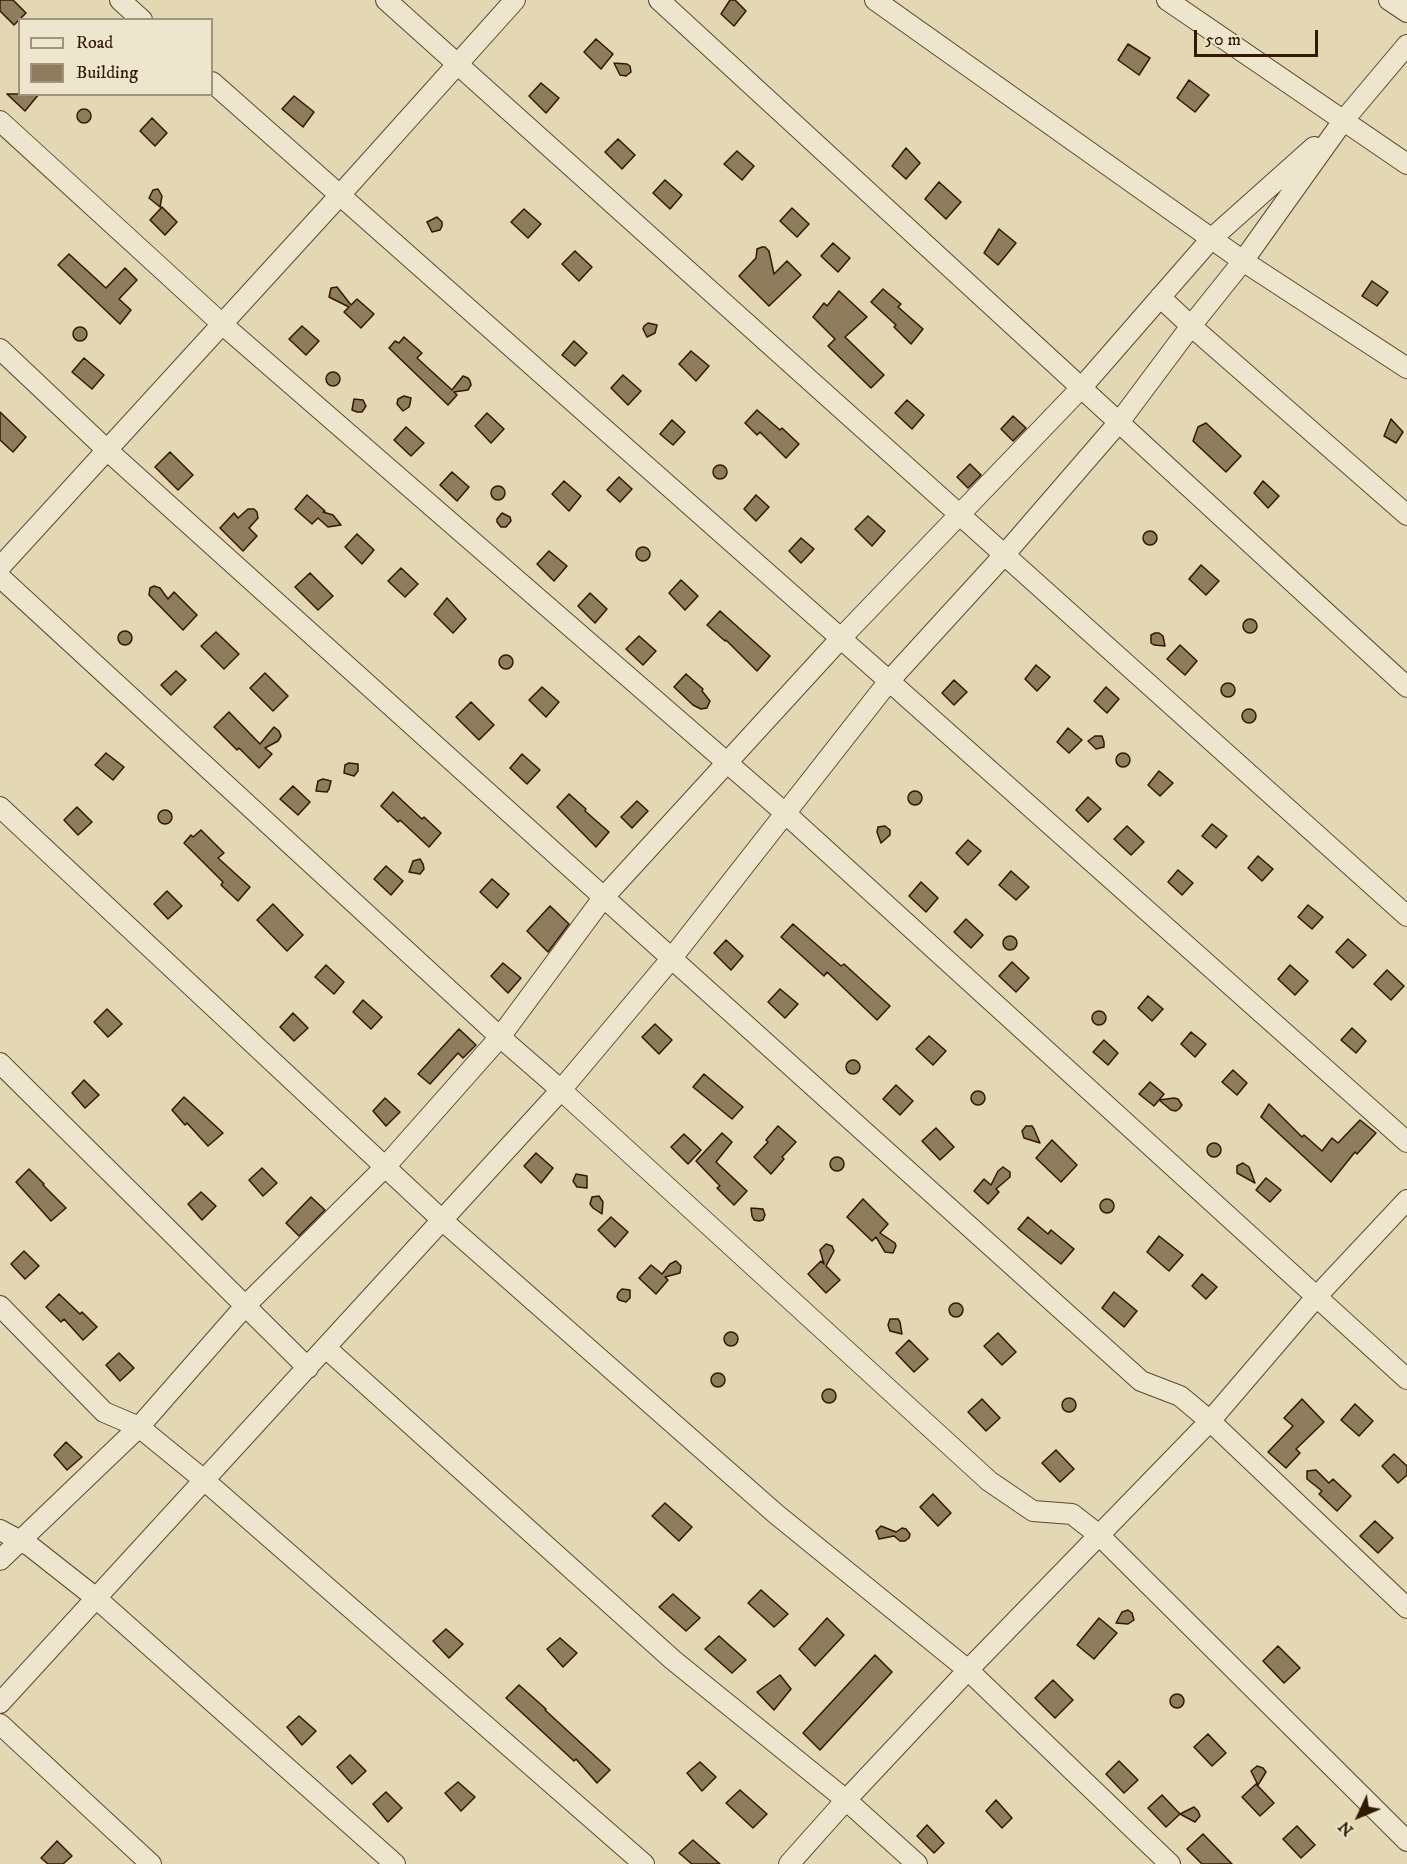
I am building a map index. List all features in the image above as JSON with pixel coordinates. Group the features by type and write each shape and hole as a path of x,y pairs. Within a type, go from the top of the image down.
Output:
{"street":[{"path":"120,0 140,18"},
{"path":"386,0 1407,916"},
{"path":"0,567 515,0"},
{"path":"659,0 1407,687"},
{"path":"875,0 1211,239 1407,368"},
{"path":"1167,0 1407,164"},
{"path":"1389,0 1407,12"},
{"path":"0,1703 561,1090 671,959 889,681 1005,554 1120,421 1243,261 1343,121 1407,45"},
{"path":"213,83 1407,1142"},
{"path":"0,1560 139,1427 245,1306 384,1167 500,1037 603,898 841,638 1082,387 1211,239 1343,121"},
{"path":"0,122 222,324 785,813 1407,1379"},
{"path":"1160,297 1407,515"},
{"path":"0,349 107,450 1141,1381 1180,1396 1210,1421 1407,1608"},
{"path":"0,577 500,1037 989,1481 1033,1511 1072,1514 1099,1535 1407,1841"},
{"path":"0,807 442,1220 776,1514 968,1670 1170,1864"},
{"path":"0,1063 308,1368"},
{"path":"789,1864 968,1670 1210,1421 1317,1296 1407,1200"},
{"path":"0,1306 104,1412 139,1427 204,1480 644,1864"},
{"path":"326,1348 674,1660 846,1800 916,1864"},
{"path":"0,1530 30,1546 96,1598 395,1864"},
{"path":"0,1724 151,1864"}],"building":[{"path":"0,0 13,0 26,13 18,18 14,25 0,11"},
{"path":"730,0 735,0 746,11 734,26 721,14"},
{"path":"596,39 613,54 601,69 584,52"},
{"path":"1128,44 1150,58 1139,75 1118,60"},
{"path":"614,63 627,64 631,72 626,76 620,75"},
{"path":"1189,80 1209,95 1195,112 1177,98"},
{"path":"541,83 559,98 546,113 529,96"},
{"path":"7,94 37,96 25,111"},
{"path":"294,96 314,112 303,127 282,109"},
{"path":"84,109 89,111 91,116 89,121 84,123 79,121 77,116 79,111"},
{"path":"152,118 167,133 155,146 140,131"},
{"path":"618,139 635,155 622,169 605,152"},
{"path":"906,148 920,163 906,179 892,166"},
{"path":"737,151 754,166 742,180 724,164"},
{"path":"665,180 682,195 670,209 653,193"},
{"path":"939,182 961,202 946,219 925,199"},
{"path":"158,189 162,196 160,207 149,198 153,190"},
{"path":"162,207 177,222 165,235 150,220"},
{"path":"792,208 809,224 797,237 780,221"},
{"path":"524,209 541,224 528,238 511,222"},
{"path":"437,217 442,222 442,226 440,230 432,232 427,222"},
{"path":"999,229 1016,243 998,265 984,253"},
{"path":"833,243 850,258 838,272 821,256"},
{"path":"762,247 769,251 774,274 787,261 801,275 769,306 739,276 756,258 757,249"},
{"path":"575,251 592,267 579,281 562,264"},
{"path":"69,254 106,288 125,268 137,280 119,299 131,310 120,324 58,265"},
{"path":"1372,281 1388,292 1377,306 1362,296"},
{"path":"337,287 351,305 357,299 374,314 361,328 344,312 349,307 329,297 331,288"},
{"path":"883,289 901,304 898,307 923,329 911,344 894,327 896,325 871,302"},
{"path":"839,291 867,317 845,337 884,375 871,388 828,346 835,339 813,317 824,303 827,306"},
{"path":"648,323 657,325 655,333 647,337 643,329"},
{"path":"302,326 319,341 306,355 289,339"},
{"path":"80,327 85,329 87,334 85,339 80,341 75,339 73,334 75,329"},
{"path":"404,337 422,353 417,358 452,390 463,376 470,381 471,385 468,390 454,392 457,395 448,405 389,348 395,341 399,343"},
{"path":"574,341 587,353 575,366 562,355"},
{"path":"691,351 709,366 696,381 679,364"},
{"path":"84,358 104,375 92,389 72,372"},
{"path":"333,372 338,374 340,379 338,384 333,386 328,384 326,379 328,374"},
{"path":"623,375 641,391 628,405 611,388"},
{"path":"404,396 411,398 409,407 403,411 397,404 398,399"},
{"path":"354,399 363,400 366,406 362,412 352,410"},
{"path":"907,400 924,415 912,429 895,413"},
{"path":"757,410 799,444 786,458 760,432 757,435 745,423"},
{"path":"0,412 26,437 13,452 0,440"},
{"path":"487,413 504,429 491,443 475,426"},
{"path":"1013,416 1026,428 1013,441 1001,429"},
{"path":"1391,419 1403,432 1396,443 1384,436"},
{"path":"672,420 685,432 673,445 660,434"},
{"path":"1206,423 1241,456 1226,472 1193,441 1198,427"},
{"path":"406,427 424,443 411,456 394,440"},
{"path":"170,452 193,475 178,490 155,467"},
{"path":"970,464 981,475 968,488 957,477"},
{"path":"720,465 725,467 727,472 725,477 720,479 715,477 713,472 715,467"},
{"path":"452,472 469,487 457,501 440,485"},
{"path":"619,477 632,489 620,502 607,490"},
{"path":"564,481 581,496 569,511 552,494"},
{"path":"1263,481 1279,496 1268,508 1254,493"},
{"path":"498,486 503,488 505,493 503,498 498,500 493,498 491,493 493,488"},
{"path":"307,495 325,511 323,512 333,515 341,525 328,527 318,518 312,524 295,509"},
{"path":"756,495 769,507 756,521 744,509"},
{"path":"248,509 254,509 257,512 258,518 249,528 257,536 243,551 220,528 234,513 238,518"},
{"path":"502,513 510,517 511,521 506,527 501,527 497,522"},
{"path":"868,516 885,531 872,546 855,529"},
{"path":"1150,531 1155,533 1157,538 1155,543 1150,545 1145,543 1143,538 1145,533"},
{"path":"357,534 374,550 362,564 345,547"},
{"path":"801,538 814,549 801,563 789,551"},
{"path":"643,547 648,549 650,554 648,559 643,561 638,559 636,554 638,549"},
{"path":"549,551 567,566 554,581 537,564"},
{"path":"1201,565 1219,581 1206,595 1189,579"},
{"path":"401,568 418,584 405,597 388,581"},
{"path":"310,573 333,596 318,610 295,587"},
{"path":"681,580 698,596 685,610 669,593"},
{"path":"154,586 160,588 168,599 174,592 197,615 183,630 149,595 150,588"},
{"path":"590,593 607,609 595,623 578,606"},
{"path":"447,598 466,619 453,633 434,614"},
{"path":"720,611 770,656 757,671 726,640 707,625"},
{"path":"1250,619 1255,621 1257,626 1255,631 1250,633 1245,631 1243,626 1245,621"},
{"path":"125,631 130,633 132,638 130,643 125,645 120,643 118,638 120,633"},
{"path":"216,632 239,654 224,669 201,646"},
{"path":"1155,633 1163,636 1165,646 1151,643 1151,635"},
{"path":"639,636 656,651 643,665 626,649"},
{"path":"1180,645 1197,661 1185,675 1167,659"},
{"path":"506,655 511,657 513,662 511,667 506,669 501,667 499,662 501,657"},
{"path":"1036,665 1050,677 1037,691 1025,679"},
{"path":"176,671 186,680 171,695 161,685"},
{"path":"265,673 288,696 273,711 250,688"},
{"path":"686,674 703,689 702,691 710,701 707,708 701,709 693,705 674,687"},
{"path":"954,680 967,692 954,705 942,693"},
{"path":"1228,683 1233,685 1235,690 1233,695 1228,697 1223,695 1221,690 1223,685"},
{"path":"542,687 559,702 546,717 529,700"},
{"path":"1106,687 1119,699 1107,713 1094,701"},
{"path":"471,702 494,725 479,740 456,717"},
{"path":"1249,709 1254,711 1256,716 1254,721 1249,723 1244,721 1242,716 1244,711"},
{"path":"229,712 260,744 274,727 279,731 281,736 278,741 265,748 272,754 259,768 214,727"},
{"path":"1068,728 1082,740 1069,753 1057,742"},
{"path":"1095,736 1102,736 1104,747 1096,749 1088,741"},
{"path":"106,753 124,767 113,780 95,765"},
{"path":"1123,753 1128,755 1130,760 1128,765 1123,767 1118,765 1116,760 1118,755"},
{"path":"522,754 540,770 527,784 510,768"},
{"path":"358,764 358,771 354,776 344,773 345,765"},
{"path":"1159,771 1173,783 1160,796 1148,785"},
{"path":"323,779 331,781 329,789 327,792 316,791 318,781"},
{"path":"293,786 310,802 298,815 280,799"},
{"path":"915,791 920,793 922,798 920,803 915,805 910,803 908,798 910,793"},
{"path":"393,792 441,833 429,847 381,806"},
{"path":"569,794 609,832 596,847 557,807"},
{"path":"1088,797 1101,809 1088,822 1076,810"},
{"path":"637,801 648,811 632,828 621,817"},
{"path":"77,807 92,822 78,835 64,820"},
{"path":"165,810 170,812 172,817 170,822 165,824 160,822 158,817 160,812"},
{"path":"1212,824 1227,836 1216,848 1202,836"},
{"path":"885,826 890,830 890,835 881,843 877,832 878,827"},
{"path":"1127,826 1144,842 1131,855 1114,839"},
{"path":"201,830 224,853 218,858 250,887 238,901 221,885 223,882 184,843 191,835 193,837"},
{"path":"968,840 981,851 968,865 956,853"},
{"path":"1258,856 1273,869 1262,881 1248,868"},
{"path":"420,859 424,869 420,874 409,872 413,861"},
{"path":"386,866 403,881 391,895 374,879"},
{"path":"1178,870 1193,883 1182,895 1168,882"},
{"path":"1011,871 1029,887 1016,900 999,885"},
{"path":"492,879 509,894 497,908 480,892"},
{"path":"921,882 938,898 926,912 909,896"},
{"path":"167,891 182,906 168,919 154,904"},
{"path":"273,904 303,935 287,951 257,920"},
{"path":"1308,905 1323,917 1312,929 1298,917"},
{"path":"550,906 569,924 548,952 527,931"},
{"path":"966,919 983,935 971,948 954,932"},
{"path":"793,924 841,966 844,964 890,1006 877,1020 827,972 824,976 781,937"},
{"path":"1010,936 1015,938 1017,943 1015,948 1010,950 1005,948 1003,943 1005,938"},
{"path":"1348,939 1366,955 1353,968 1336,952"},
{"path":"726,940 743,956 731,970 714,953"},
{"path":"1012,962 1029,978 1016,992 999,976"},
{"path":"503,963 521,978 508,993 491,976"},
{"path":"326,965 344,982 334,994 315,977"},
{"path":"1290,965 1308,981 1295,995 1278,979"},
{"path":"1387,970 1404,986 1391,1000 1374,984"},
{"path":"780,989 798,1004 785,1018 768,1002"},
{"path":"1148,996 1163,1009 1152,1021 1138,1008"},
{"path":"363,1000 382,1017 371,1029 353,1012"},
{"path":"107,1009 122,1024 108,1037 94,1022"},
{"path":"1099,1011 1104,1013 1106,1018 1104,1023 1099,1025 1094,1023 1092,1018 1094,1013"},
{"path":"293,1013 308,1028 294,1041 280,1027"},
{"path":"655,1024 672,1040 659,1054 642,1037"},
{"path":"1352,1028 1366,1041 1356,1053 1341,1040"},
{"path":"459,1029 476,1045 463,1058 458,1053 430,1084 418,1074"},
{"path":"1191,1032 1206,1044 1195,1057 1181,1044"},
{"path":"929,1036 946,1051 933,1065 916,1049"},
{"path":"1104,1040 1118,1053 1108,1065 1093,1052"},
{"path":"853,1060 858,1062 860,1067 858,1072 853,1074 848,1072 846,1067 848,1062"},
{"path":"1233,1070 1247,1083 1237,1095 1222,1082"},
{"path":"704,1074 743,1107 732,1119 693,1087"},
{"path":"84,1080 99,1095 85,1108 72,1093"},
{"path":"1150,1082 1164,1094 1154,1106 1139,1094"},
{"path":"896,1085 913,1101 900,1115 883,1099"},
{"path":"978,1091 983,1093 985,1098 983,1103 978,1105 973,1103 971,1098 973,1093"},
{"path":"184,1097 223,1133 208,1146 172,1110"},
{"path":"385,1098 400,1112 386,1126 373,1111"},
{"path":"1174,1098 1178,1099 1182,1105 1176,1111 1171,1110 1159,1100"},
{"path":"1269,1104 1302,1137 1304,1135 1322,1151 1332,1138 1338,1143 1360,1120 1376,1133 1357,1154 1355,1152 1331,1182 1261,1117"},
{"path":"778,1126 796,1142 771,1174 754,1157 768,1142 766,1140"},
{"path":"1026,1126 1032,1126 1040,1143 1024,1138 1022,1131"},
{"path":"936,1128 954,1147 940,1160 922,1141"},
{"path":"722,1133 732,1142 716,1162 747,1191 734,1205 717,1188 720,1186 696,1161"},
{"path":"684,1134 701,1150 688,1164 671,1147"},
{"path":"1052,1140 1077,1165 1061,1182 1036,1158"},
{"path":"1214,1143 1219,1145 1221,1150 1219,1155 1214,1157 1209,1155 1207,1150 1209,1145"},
{"path":"536,1153 553,1168 541,1183 524,1166"},
{"path":"837,1157 842,1159 844,1164 842,1169 837,1171 832,1169 830,1164 832,1159"},
{"path":"1243,1163 1249,1167 1255,1183 1237,1173 1237,1166"},
{"path":"1003,1167 1010,1172 1010,1177 996,1189 999,1192 988,1204 974,1191 984,1179 991,1185 998,1171"},
{"path":"262,1168 277,1183 263,1196 249,1180"},
{"path":"29,1169 66,1208 51,1221 16,1182"},
{"path":"576,1174 587,1176 587,1188 577,1187 573,1181"},
{"path":"1266,1178 1281,1190 1270,1202 1256,1190"},
{"path":"201,1192 216,1206 202,1220 188,1204"},
{"path":"599,1196 603,1202 602,1214 590,1204 592,1197"},
{"path":"311,1197 325,1210 299,1236 286,1223"},
{"path":"863,1199 888,1224 880,1233 895,1243 893,1253 885,1252 876,1237 872,1241 847,1217"},
{"path":"1107,1199 1112,1201 1114,1206 1112,1211 1107,1213 1102,1211 1100,1206 1102,1201"},
{"path":"751,1208 763,1209 765,1215 763,1220 754,1220"},
{"path":"611,1217 628,1232 615,1247 598,1230"},
{"path":"1028,1217 1048,1234 1051,1230 1074,1249 1061,1264 1018,1229"},
{"path":"1159,1236 1183,1255 1169,1271 1147,1252"},
{"path":"826,1244 832,1246 834,1251 826,1266 840,1280 826,1293 808,1274 821,1261 824,1264 820,1250"},
{"path":"24,1251 39,1266 25,1279 11,1264"},
{"path":"676,1261 681,1266 680,1273 665,1277 668,1280 656,1294 639,1278 651,1265 662,1274 670,1264"},
{"path":"1202,1274 1217,1287 1206,1299 1192,1286"},
{"path":"622,1289 630,1290 630,1298 626,1302 617,1297"},
{"path":"1114,1292 1137,1311 1124,1327 1102,1308"},
{"path":"59,1294 97,1327 83,1340 64,1319 61,1322 46,1307"},
{"path":"956,1303 961,1305 963,1310 961,1315 956,1317 951,1315 949,1310 951,1305"},
{"path":"890,1319 898,1319 902,1334 890,1331 888,1325"},
{"path":"731,1332 736,1334 738,1339 736,1344 731,1346 726,1344 724,1339 726,1334"},
{"path":"998,1333 1016,1352 1002,1365 984,1346"},
{"path":"909,1340 928,1359 914,1372 896,1353"},
{"path":"119,1353 134,1368 120,1381 106,1365"},
{"path":"718,1373 723,1375 725,1380 723,1385 718,1387 713,1385 711,1380 713,1375"},
{"path":"829,1389 834,1391 836,1396 834,1401 829,1403 824,1401 822,1396 824,1391"},
{"path":"1069,1398 1074,1400 1076,1405 1074,1410 1069,1412 1064,1410 1062,1405 1064,1400"},
{"path":"982,1399 1000,1418 986,1431 968,1412"},
{"path":"1302,1399 1324,1422 1296,1449 1300,1453 1286,1468 1268,1452 1293,1426 1284,1418"},
{"path":"1355,1404 1373,1421 1359,1436 1341,1420"},
{"path":"66,1442 82,1457 67,1470 54,1455"},
{"path":"1056,1450 1074,1469 1060,1482 1042,1463"},
{"path":"1394,1454 1407,1466 1407,1475 1398,1483 1382,1466"},
{"path":"1316,1470 1329,1483 1333,1479 1351,1496 1337,1511 1319,1494 1322,1491 1307,1479 1307,1471"},
{"path":"933,1494 951,1513 938,1526 920,1507"},
{"path":"665,1503 692,1527 679,1541 652,1516"},
{"path":"1375,1521 1393,1538 1378,1553 1360,1536"},
{"path":"881,1526 896,1532 902,1528 906,1529 910,1534 909,1538 905,1541 900,1541 894,1536 879,1539 876,1531"},
{"path":"761,1590 788,1614 774,1627 748,1603"},
{"path":"673,1594 700,1618 686,1631 659,1607"},
{"path":"1128,1610 1132,1613 1134,1620 1128,1624 1116,1623 1122,1612"},
{"path":"827,1618 844,1635 815,1666 799,1649"},
{"path":"1099,1618 1117,1633 1094,1659 1077,1645"},
{"path":"446,1629 463,1644 449,1658 433,1641"},
{"path":"719,1636 746,1660 732,1673 705,1649"},
{"path":"560,1638 577,1653 563,1667 547,1649"},
{"path":"1278,1646 1300,1668 1284,1683 1263,1661"},
{"path":"875,1655 892,1672 820,1750 803,1733"},
{"path":"780,1675 791,1689 774,1710 757,1692"},
{"path":"1053,1680 1073,1700 1055,1718 1035,1698"},
{"path":"519,1685 610,1770 597,1783 576,1759 574,1761 506,1698"},
{"path":"1177,1694 1182,1696 1184,1701 1182,1706 1177,1708 1172,1706 1170,1701 1172,1696"},
{"path":"299,1716 316,1731 302,1745 287,1727"},
{"path":"1208,1734 1226,1753 1212,1766 1194,1747"},
{"path":"350,1755 366,1771 352,1784 337,1767"},
{"path":"1119,1761 1138,1780 1124,1793 1106,1774"},
{"path":"700,1762 716,1777 702,1791 687,1773"},
{"path":"1257,1766 1266,1772 1258,1785 1251,1771"},
{"path":"458,1782 475,1797 461,1811 445,1793"},
{"path":"1256,1784 1274,1803 1260,1816 1242,1797"},
{"path":"740,1790 767,1814 753,1828 726,1803"},
{"path":"386,1792 402,1808 388,1822 373,1804"},
{"path":"1162,1795 1180,1814 1166,1827 1148,1808"},
{"path":"996,1800 1012,1818 1002,1828 986,1811"},
{"path":"1194,1807 1200,1816 1195,1822 1180,1814"},
{"path":"927,1825 944,1843 934,1853 917,1836"},
{"path":"1297,1826 1315,1845 1301,1858 1283,1839"},
{"path":"1203,1834 1232,1864 1202,1864 1187,1849"},
{"path":"693,1840 720,1864 692,1864 679,1853"},
{"path":"57,1841 72,1856 63,1864 48,1864 41,1858"}]}
